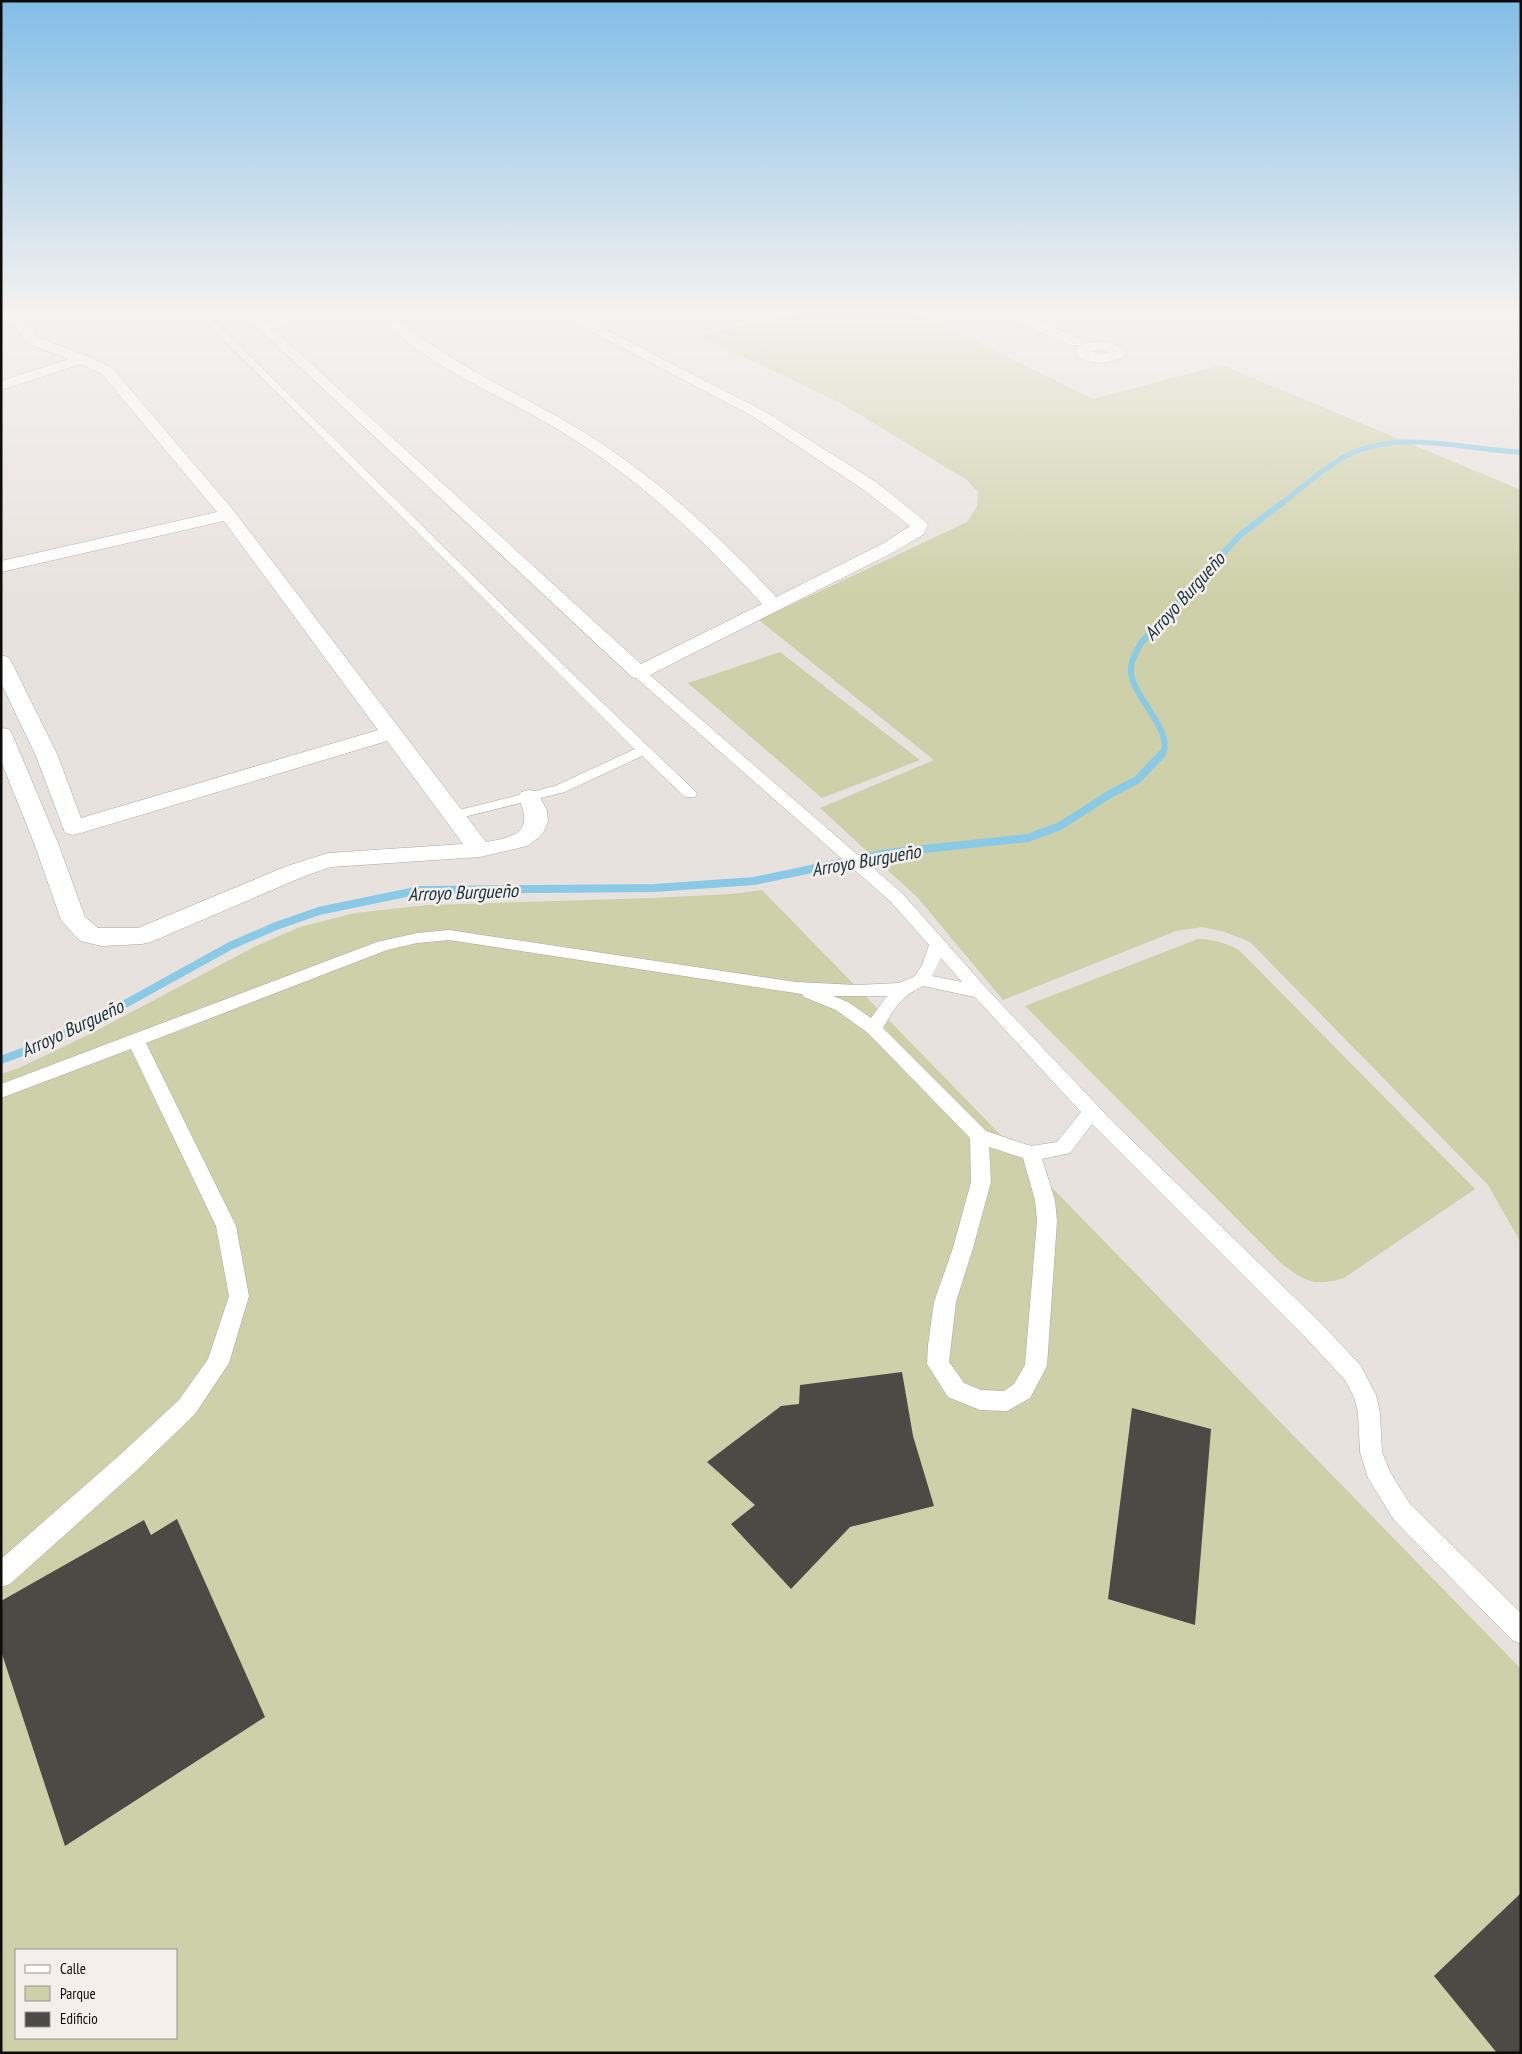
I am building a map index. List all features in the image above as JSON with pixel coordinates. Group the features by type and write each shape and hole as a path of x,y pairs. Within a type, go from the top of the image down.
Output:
{"street":[{"path":"136,406 228,515 456,815 480,850"},
{"path":"349,406 639,673 774,606 918,530 919,525 870,486 759,414 743,406"},
{"path":"526,406 570,431 611,458 677,509 708,536 774,606"},
{"path":"1,567 228,515"},
{"path":"1,661 46,756 73,828 393,732"},
{"path":"1,734 8,768 74,920 89,935 102,938 142,936 296,871 328,860 480,850 509,846 532,833 537,822 536,812 529,797"},
{"path":"8,768 46,756"}],"lane":[{"path":"295,406 690,794"},
{"path":"639,673 897,898 981,993 1091,1111 1314,1331 1353,1373 1365,1395 1371,1452 1380,1478 1402,1512 1521,1631"},
{"path":"456,815 560,788 644,750"},
{"path":"1,1091 383,946 417,938 449,935 796,988 857,991 902,989 921,980 930,966 938,944"},
{"path":"921,980 981,993"},
{"path":"796,988 842,1006 874,1030 979,1136 1031,1153 1062,1148 1077,1132 1091,1111"},
{"path":"874,1030 888,1005 902,989"},
{"path":"1,1575 129,1462 187,1407 218,1363 239,1296 226,1226 136,1041"},
{"path":"979,1136 981,1182 963,1248 945,1302 938,1364 956,1390 980,1400 1007,1401 1022,1391 1036,1366 1047,1221 1044,1200 1031,1153"}],"green space":[{"path":"845,406 1320,406 1521,490 1521,1243 1488,1185 1250,942 1225,932 1202,927 1176,931 1003,1000 918,898 820,808 934,760 759,620 967,522 977,506 978,492 967,480"},
{"path":"780,652 920,760 822,798 688,683"},
{"path":"762,890 1521,1669 1521,2053 1,2053 1,1074 19,1068 94,1032 254,947 300,927 355,913 428,905 731,894"},
{"path":"1198,939 1219,942 1239,950 1475,1189 1344,1278 1325,1282 1304,1279 1282,1264 1025,1006"}],"building":[{"path":"902,1372 913,1436 934,1506 850,1527 791,1589 731,1524 755,1505 707,1462 781,1406 799,1404 800,1385"},
{"path":"1132,1408 1211,1429 1195,1625 1108,1599"},
{"path":"177,1519 265,1717 65,1846 1,1651 1,1601 144,1520 151,1535"},
{"path":"1521,1893 1521,2053 1497,2053 1434,1976"}],"waterway":[{"name":"Arroyo Burgueño","path":"1281,504 1346,456 1366,448 1387,443 1432,443 1521,452"},
{"name":"Arroyo Burgueño","path":"1162,754 1165,747 1164,737 1133,682 1131,668 1135,653 1141,643 1240,535 1282,503"},
{"name":"Arroyo Burgueño","path":"1,1060 33,1048 105,1015 230,946 276,926 319,911 420,890 655,888 754,881 887,853 1028,838 1060,826 1110,794 1137,780 1162,754"}]}
